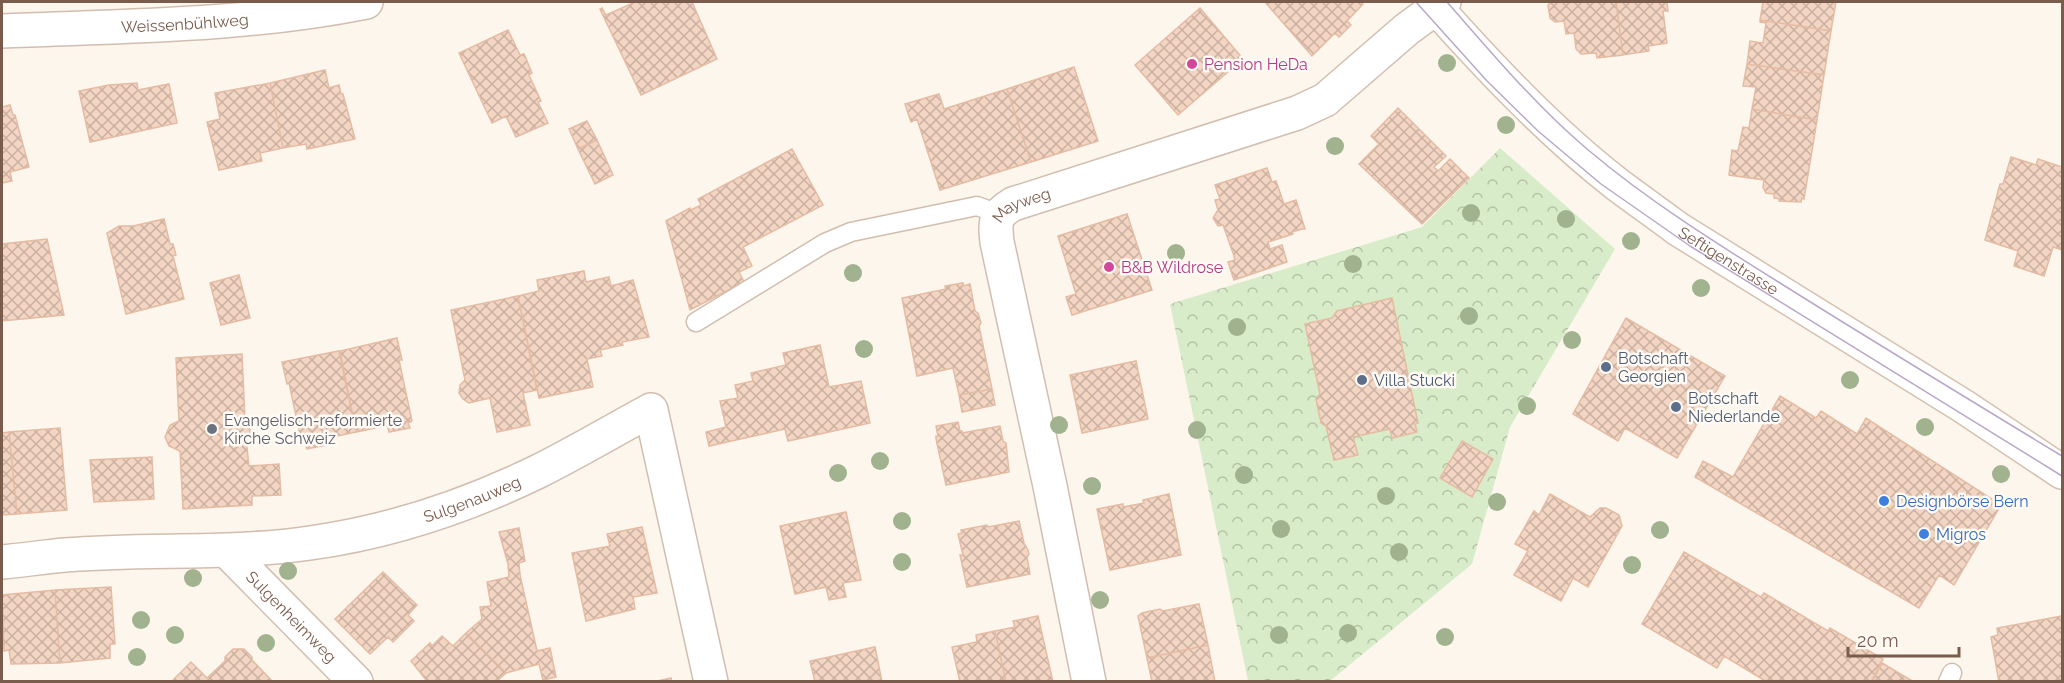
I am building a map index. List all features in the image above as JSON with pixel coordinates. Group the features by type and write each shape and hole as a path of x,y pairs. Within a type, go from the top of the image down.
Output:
{"street":[{"name":"Weissenbühlweg","path":"2,31 217,21 284,15 366,2"},
{"name":"Mayweg","path":"1089,681 1050,486 997,242 995,226 999,214 1013,204 1306,109 1325,100 1437,3"},
{"name":"Seftigenstrasse","path":"1437,3 1540,116 1624,190 1688,235 1963,406 2062,472"},
{"name":"Sulgenauweg","path":"2,562 66,555 272,548 378,531 453,508 538,472 651,410 711,681"},
{"name":"Sulgenheimweg","path":"227,551 356,681"}],"lane":[{"path":"696,322 825,243 850,232 977,206 999,214"}],"green space":[{"path":"1500,148 1615,249 1510,427 1472,564 1330,681 1248,681 1170,304 1422,227"}],"building":[{"path":"630,2 692,2 717,59 641,95 600,9 602,8 606,15 631,4"},
{"path":"1265,2 1361,2 1363,4 1347,21 1351,25 1339,37 1335,33 1312,56"},
{"path":"1551,2 1616,2 1623,55 1597,58 1596,53 1581,54 1576,49 1574,33 1566,34 1564,21 1555,22 1550,18 1548,5"},
{"path":"1616,2 1667,2 1668,11 1663,11 1667,43 1648,46 1649,51 1623,55"},
{"path":"1763,2 1836,2 1831,31 1760,20"},
{"path":"1200,8 1243,59 1178,115 1135,65"},
{"path":"1760,20 1831,31 1824,75 1747,64 1750,41 1763,43 1766,23"},
{"path":"508,30 520,55 524,54 532,73 529,75 541,101 538,102 548,123 516,137 506,116 492,123 459,53"},
{"path":"1747,64 1824,75 1817,120 1752,109 1756,87 1743,86"},
{"path":"1074,67 1098,141 1031,162 1007,89"},
{"path":"325,70 329,88 339,85 341,94 343,94 355,139 307,149 306,144 283,148 270,83"},
{"path":"137,83 138,90 169,84 177,123 90,142 79,91 109,85"},
{"path":"270,83 283,148 260,153 262,161 219,170 207,122 220,119 215,93"},
{"path":"1007,89 1031,162 940,190 917,119 911,122 905,104 939,94 944,109"},
{"path":"10,105 15,115 29,167 10,172 12,181 2,183 2,107"},
{"path":"1398,108 1446,156 1434,167 1438,171 1450,159 1469,178 1422,224 1359,164 1379,144 1371,136"},
{"path":"1752,109 1817,120 1804,199 1802,198 1801,202 1779,201 1780,199 1774,198 1774,194 1766,193 1763,187 1764,180 1729,175 1732,150 1738,151 1743,127 1749,128"},
{"path":"587,121 597,140 578,149 569,129"},
{"path":"597,140 613,175 595,184 578,149"},
{"path":"792,149 823,205 743,247 752,266 739,272 744,282 690,310 666,221 690,208 691,210 701,205 698,199"},
{"path":"2011,157 2036,165 2038,159 2062,167 2062,250 2053,247 2044,276 2014,266 2018,251 1985,240 2000,184 2003,184"},
{"path":"1267,168 1272,182 1276,181 1284,204 1296,200 1305,229 1268,242 1270,249 1282,245 1287,262 1234,280 1228,262 1235,260 1233,253 1223,225 1218,226 1213,218 1218,210 1215,200 1220,199 1215,185"},
{"path":"1127,214 1152,290 1072,315 1066,297 1076,294 1058,236"},
{"path":"164,219 170,244 173,244 176,255 173,256 184,299 126,314 107,233 119,226 133,226"},
{"path":"47,239 64,315 2,321 2,244"},
{"path":"584,271 586,282 609,277 611,286 633,280 649,337 622,342 623,345 600,350 602,356 587,359 593,387 539,398 518,296 539,291 537,280"},
{"path":"239,275 250,318 221,325 210,283"},
{"path":"963,283 963,286 970,284 975,311 981,323 979,326 992,389 959,395 953,368 917,376 902,298"},
{"path":"518,296 537,390 523,393 530,425 497,432 490,398 469,403 459,393 460,385 465,380 451,310"},
{"name":"Villa Stucki","path":"1392,298 1418,423 1415,424 1417,432 1392,438 1390,429 1353,437 1358,455 1334,460 1326,426 1321,423 1316,399 1320,394 1305,324 1332,318 1337,311"},
{"path":"1626,318 1725,376 1677,458 1625,428 1618,441 1573,414"},
{"path":"397,338 402,360 399,360 412,421 408,423 410,428 389,432 388,427 385,426 356,432 340,351"},
{"path":"820,345 829,387 861,381 870,423 788,441 785,429 709,446 706,432 726,427 720,401 738,398 735,385 753,381 751,373 786,365 783,353"},
{"path":"339,351 356,432 325,439 327,445 307,449 305,444 302,444 289,383 287,384 282,362"},
{"path":"242,354 245,420 250,424 250,434 246,439 249,466 279,464 281,495 252,496 252,505 183,509 180,451 169,446 165,437 170,425 179,421 176,358"},
{"path":"1136,361 1148,419 1082,433 1070,375"},
{"path":"992,389 995,405 962,412 959,395"},
{"path":"1780,396 1816,418 1821,411 1857,434 1866,418 2001,505 1954,585 1939,575 1919,608 1695,477 1703,461 1733,477"},
{"path":"958,422 962,433 1000,426 1003,441 1006,443 1009,472 946,485 936,439 938,436 936,426"},
{"path":"60,428 67,510 17,514 9,432"},
{"path":"9,432 17,514 2,515 2,433"},
{"path":"1462,441 1493,459 1472,497 1440,478"},
{"path":"152,457 154,499 94,502 90,460"},
{"path":"1169,494 1181,555 1110,570 1097,509 1144,503 1143,500"},
{"path":"1550,494 1590,517 1600,508 1606,508 1619,515 1622,526 1588,587 1573,578 1561,601 1514,575 1528,551 1515,544 1534,511 1539,515"},
{"path":"846,512 861,580 843,583 846,597 829,600 826,587 795,594 780,526"},
{"path":"1019,521 1029,554 1027,557 1030,574 967,587 960,555 963,555 958,534 962,533 961,530"},
{"path":"642,527 657,593 633,597 635,609 586,621 572,553 610,546 607,534"},
{"path":"519,528 525,561 519,563 520,575 537,651 550,648 556,677 543,680 539,664 506,673 466,633 482,619 480,607 491,606 487,582 509,577 508,564 499,532"},
{"path":"1684,552 1761,597 1764,593 1828,631 1830,628 1883,659 1871,682 1767,682 1724,656 1717,668 1642,624"},
{"path":"383,572 417,605 408,615 414,621 393,642 388,637 370,654 335,619"},
{"path":"111,587 115,644 110,644 110,658 60,663 55,590"},
{"path":"55,590 60,663 11,664 9,650 4,651 2,595"},
{"path":"1199,604 1208,645 1147,658 1138,616 1160,609 1163,611"},
{"path":"1038,616 1053,682 1006,682 995,631 1015,627 1013,621"},
{"path":"2062,616 2062,682 1999,682 1991,637 1998,635 1997,628"},
{"path":"995,631 1006,682 960,682 952,647 977,642 976,635"},
{"path":"466,633 506,673 496,682 424,682 426,680 411,661 430,643 432,646 442,636 453,646"},
{"path":"1208,645 1215,682 1152,682 1147,658"},
{"path":"875,647 882,682 815,682 810,661"},
{"path":"233,649 244,649 273,682 172,681 191,662 207,678 225,661 225,657"},
{"path":"1882,663 1914,682 1872,682"},
{"path":"671,678 672,682 653,682"}],"tram line":[{"path":"1416,2 1487,81 1538,131 1601,184 1690,246 2062,476"},
{"path":"1447,2 1549,115 1587,149 1637,188 1742,259 2062,456"}],"place":[{"name":"Pension HeDa","path":"1192,64"},
{"name":"B&B Wildrose","path":"1109,267"},
{"name":"Botschaft Georgien","path":"1606,367"},
{"name":"Villa Stucki","path":"1362,380"},
{"name":"Botschaft Niederlande","path":"1676,407"},
{"name":"Evangelisch-reformierte Kirche Schweiz","path":"212,429"},
{"name":"Designbörse Bern","path":"1884,501"},
{"name":"Migros","path":"1924,534"}]}
